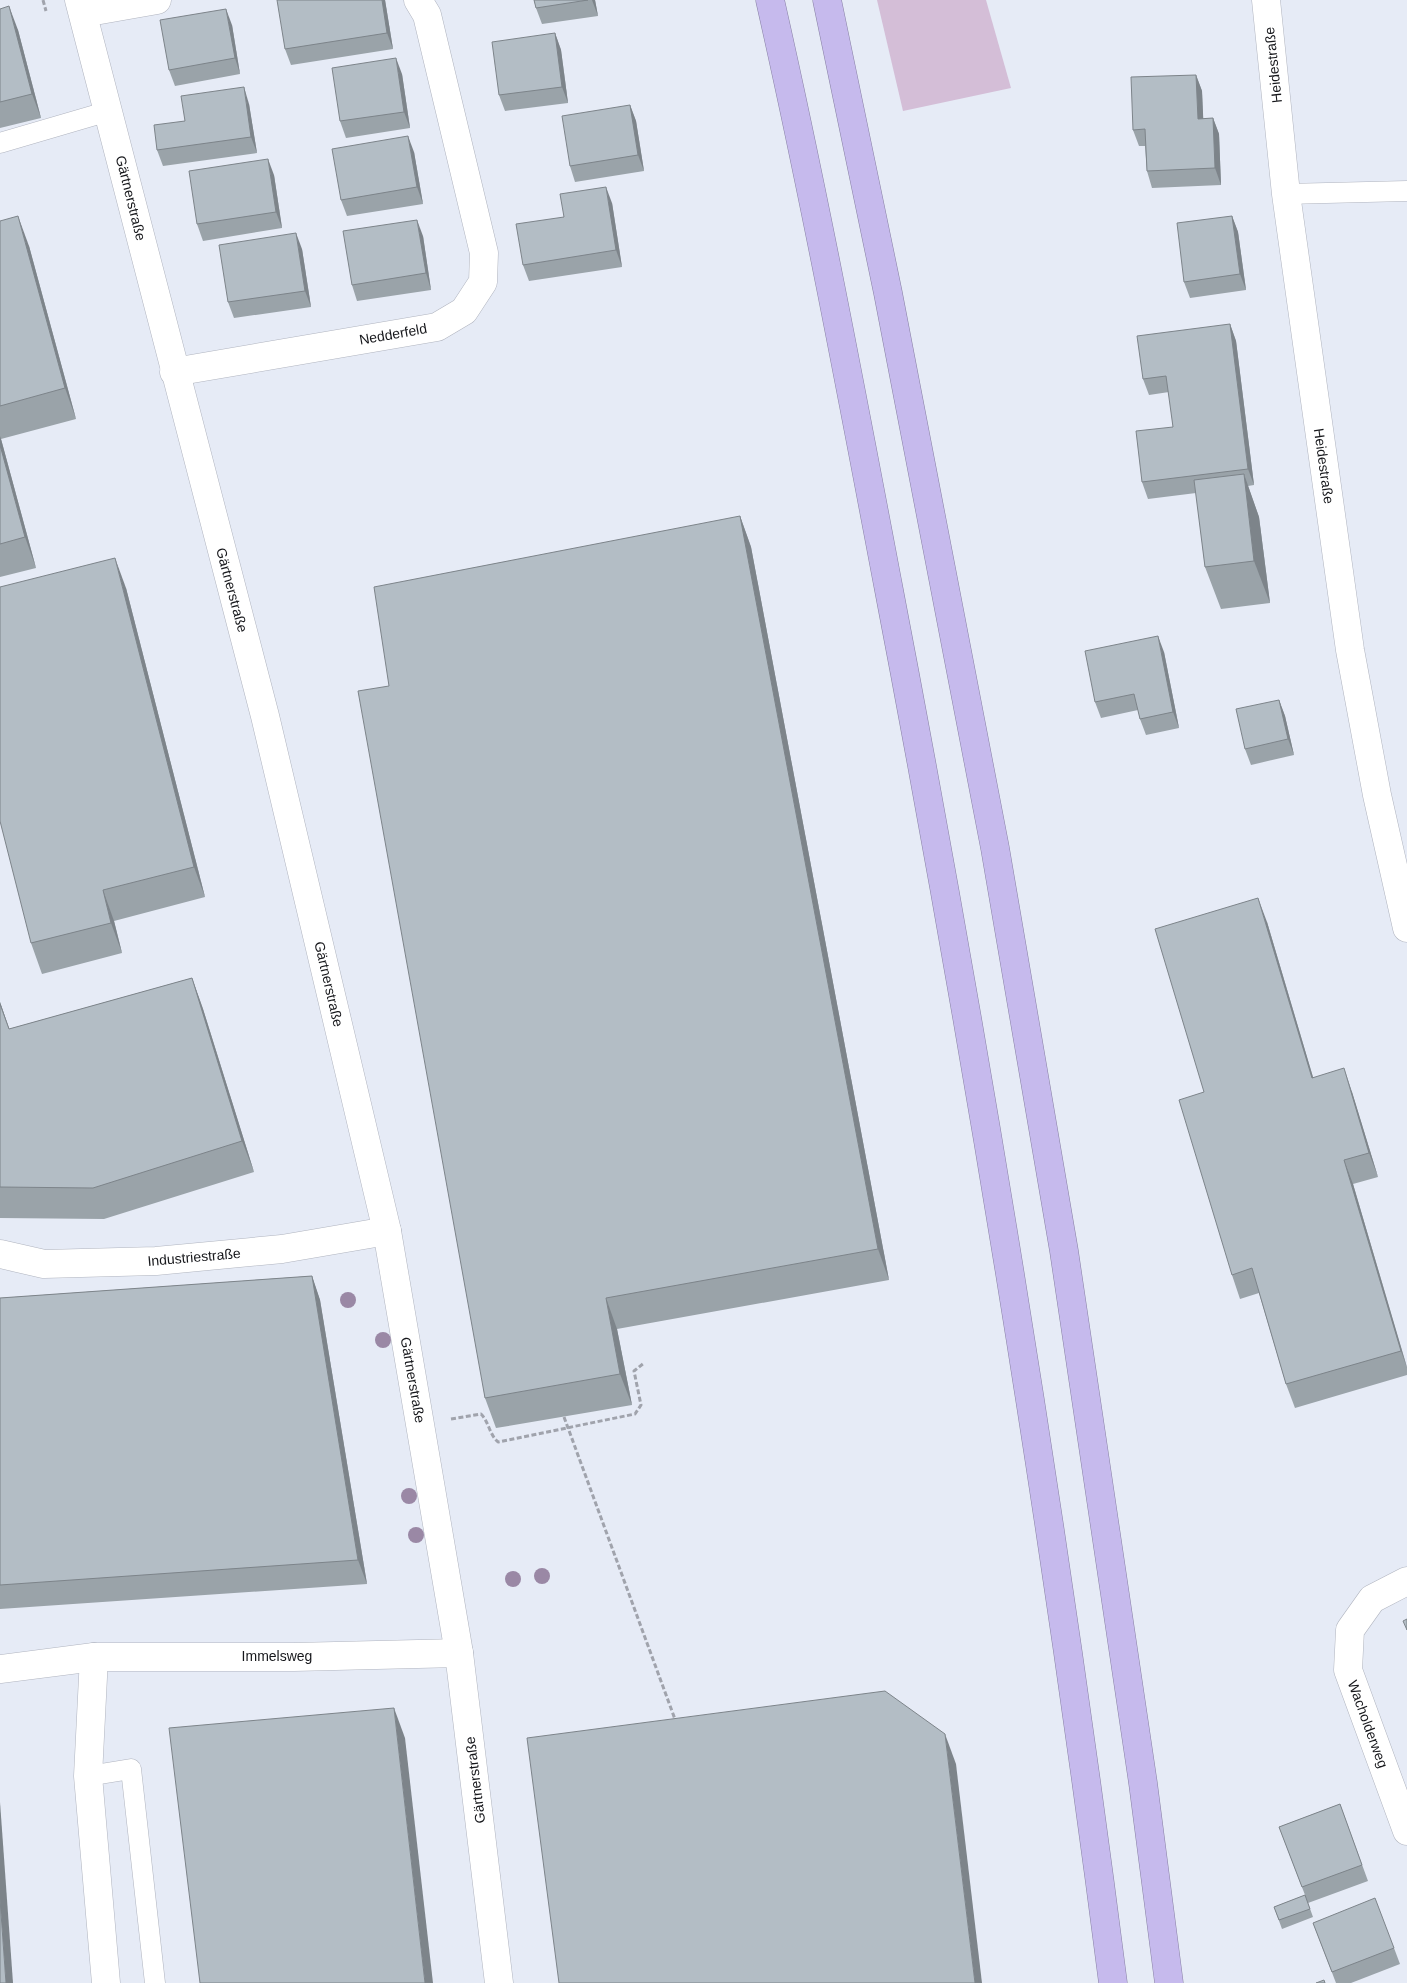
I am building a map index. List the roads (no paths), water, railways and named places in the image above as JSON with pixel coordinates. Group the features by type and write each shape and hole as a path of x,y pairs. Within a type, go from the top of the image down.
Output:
{"highway":[{"path":"770,0 838,321 939,849 1018,1316 1088,1786 1113,1983"},
{"path":"827,0 888,293 996,858 1064,1251 1143,1784 1169,1983"}],"street":[{"path":"81,7 157,0"},
{"name":"Nedderfeld","path":"174,372 437,327 464,311 483,282 484,253 427,15 418,0"},
{"name":"Heidestraße","path":"1266,0 1286,194 1350,650 1378,795 1407,928"},
{"name":"Gärtnerstraße","path":"81,7 174,372 265,716 387,1231 459,1653 499,1983"},
{"name":"Industriestraße","path":"0,1254 44,1264 156,1260 282,1249 387,1231"},
{"name":"Wacholderweg","path":"1407,1581 1372,1599 1350,1630 1348,1670 1407,1831"},
{"name":"Immelsweg","path":"0,1669 94,1657 294,1657 459,1653"},
{"path":"94,1657 88,1776 106,1983"}],"lane":[{"path":"0,143 109,111"},
{"path":"1286,194 1407,191"},
{"path":"88,1776 131,1769 155,1983"}]}
